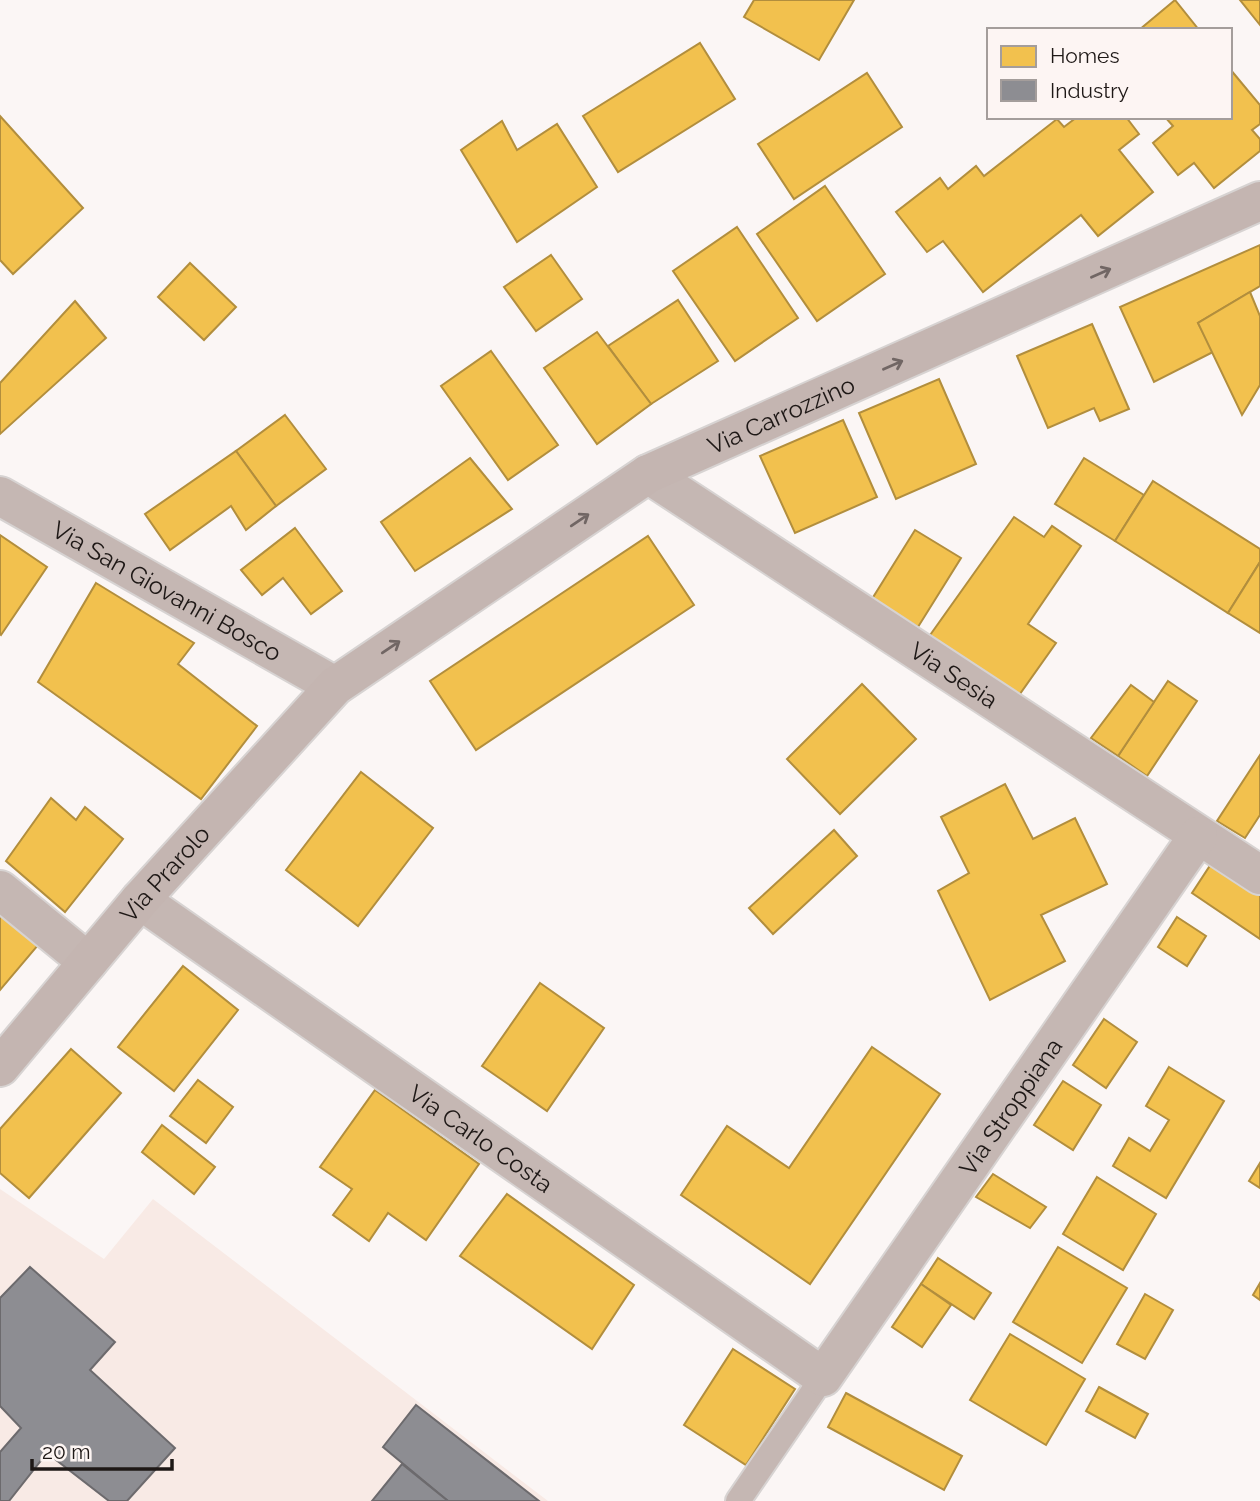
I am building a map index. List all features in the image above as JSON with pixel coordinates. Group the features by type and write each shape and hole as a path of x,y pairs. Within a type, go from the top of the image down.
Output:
{"street":[{"name":"Via Carrozzino","path":"335,686 648,474 1259,203"},
{"name":"Via Sesia","path":"648,474 1260,876"},
{"name":"Via San Giovanni Bosco","path":"0,496 335,686"},
{"name":"Via Prarolo","path":"0,1067 140,900 335,686"},
{"name":"Via Stroppiana","path":"823,1377 1198,836"},
{"path":"0,890 88,962"},
{"name":"Via Carlo Costa","path":"140,900 823,1377"}],"lane":[{"path":"738,1501 823,1377"}],"shaded area":[{"path":"0,1189 104,1259 153,1199 548,1501 0,1501"}],"building: Homes":[{"path":"754,0 854,0 819,60 744,17"},
{"path":"1175,0 1197,28 1141,28"},
{"path":"1240,0 1260,0 1260,25"},
{"path":"700,43 735,99 618,172 583,116"},
{"path":"1232,71 1260,105 1260,124 1252,130 1260,139 1260,151 1214,188 1194,163 1178,175 1153,143 1173,126 1167,119 1232,119"},
{"path":"867,73 902,127 794,199 758,144"},
{"path":"0,116 83,208 13,274 0,260"},
{"path":"1057,119 1064,127 1074,119 1128,119 1139,134 1119,150 1153,192 1098,236 1081,215 983,292 943,241 927,252 896,212 940,178 948,189 976,166 984,176"},
{"path":"502,121 517,150 557,124 597,187 517,242 461,150"},
{"path":"825,186 885,274 817,321 757,234"},
{"path":"737,227 798,318 735,361 673,271"},
{"path":"1260,245 1260,286 1198,323 1213,352 1154,382 1120,307"},
{"path":"551,255 582,299 536,331 504,287"},
{"path":"190,263 236,307 204,340 158,297"},
{"path":"1250,292 1260,316 1260,385 1242,415 1198,323"},
{"path":"678,300 718,361 651,404 608,346"},
{"path":"75,301 106,338 0,434 0,383"},
{"path":"1092,324 1129,409 1100,421 1094,408 1048,428 1017,356"},
{"path":"597,332 651,404 597,444 544,368"},
{"path":"491,351 558,445 508,480 441,386"},
{"path":"939,379 976,464 896,499 859,413"},
{"path":"285,415 326,469 276,506 236,451"},
{"path":"843,420 877,497 795,533 760,456"},
{"path":"236,451 276,506 246,530 231,506 170,550 145,514"},
{"path":"470,458 512,509 415,571 381,522"},
{"path":"1084,458 1144,495 1115,541 1055,504"},
{"path":"1153,481 1260,549 1260,562 1228,613 1115,541"},
{"path":"1014,517 1044,537 1052,526 1081,546 1028,624 1056,643 1017,698 928,638"},
{"path":"295,528 342,591 311,614 283,578 262,595 241,570"},
{"path":"915,530 961,558 918,627 872,599"},
{"path":"0,535 47,567 1,635 0,634"},
{"path":"648,536 694,605 476,750 430,681"},
{"path":"1260,562 1260,633 1228,613"},
{"path":"96,583 194,643 178,664 257,726 201,799 38,682"},
{"path":"1168,681 1197,701 1147,776 1118,756"},
{"path":"862,684 916,739 840,814 787,759"},
{"path":"1131,685 1154,702 1118,756 1091,738"},
{"path":"1260,755 1260,815 1245,838 1217,821"},
{"path":"361,772 433,828 358,926 286,870"},
{"path":"1005,784 1033,839 1075,818 1107,884 1041,915 1065,961 990,1000 938,891 969,873 941,817"},
{"path":"51,798 76,820 85,807 123,839 65,912 6,861"},
{"path":"834,830 857,856 773,934 749,908"},
{"path":"1213,861 1260,893 1260,939 1192,893"},
{"path":"0,912 39,944 0,990"},
{"path":"1177,917 1206,936 1187,966 1158,947"},
{"path":"183,966 238,1010 174,1091 118,1047"},
{"path":"540,983 604,1028 547,1111 482,1066"},
{"path":"1104,1019 1137,1042 1106,1088 1073,1065"},
{"path":"872,1047 940,1094 810,1284 681,1195 727,1126 789,1168"},
{"path":"71,1049 121,1093 29,1198 0,1173 0,1129"},
{"path":"1169,1067 1224,1101 1166,1198 1113,1166 1129,1138 1150,1151 1169,1120 1146,1106"},
{"path":"198,1080 233,1107 206,1143 170,1116"},
{"path":"1063,1081 1101,1105 1073,1150 1034,1125"},
{"path":"375,1090 479,1164 426,1240 388,1213 369,1241 333,1215 352,1189 320,1167"},
{"path":"162,1125 215,1167 194,1194 142,1152"},
{"path":"1260,1163 1260,1188 1249,1181"},
{"path":"993,1174 1046,1207 1030,1228 976,1197"},
{"path":"1097,1177 1156,1214 1123,1270 1063,1234"},
{"path":"507,1194 634,1285 592,1349 460,1256"},
{"path":"1058,1247 1127,1288 1082,1363 1013,1322"},
{"path":"938,1258 991,1293 974,1319 921,1284"},
{"path":"1260,1283 1260,1300 1253,1295"},
{"path":"921,1284 951,1305 922,1347 892,1327"},
{"path":"1145,1294 1173,1310 1145,1359 1117,1344"},
{"path":"1010,1334 1085,1379 1046,1445 970,1400"},
{"path":"733,1349 795,1389 746,1465 684,1425"},
{"path":"1099,1387 1148,1414 1135,1438 1086,1411"},
{"path":"846,1393 962,1456 944,1490 828,1427"}],"building: Industry":[{"path":"30,1267 115,1342 90,1370 175,1448 127,1501 109,1501 47,1453 9,1501 0,1501 0,1452 21,1428 0,1406 0,1298"},
{"path":"416,1405 539,1501 448,1501 383,1447"},
{"path":"402,1464 448,1501 372,1501"}]}
